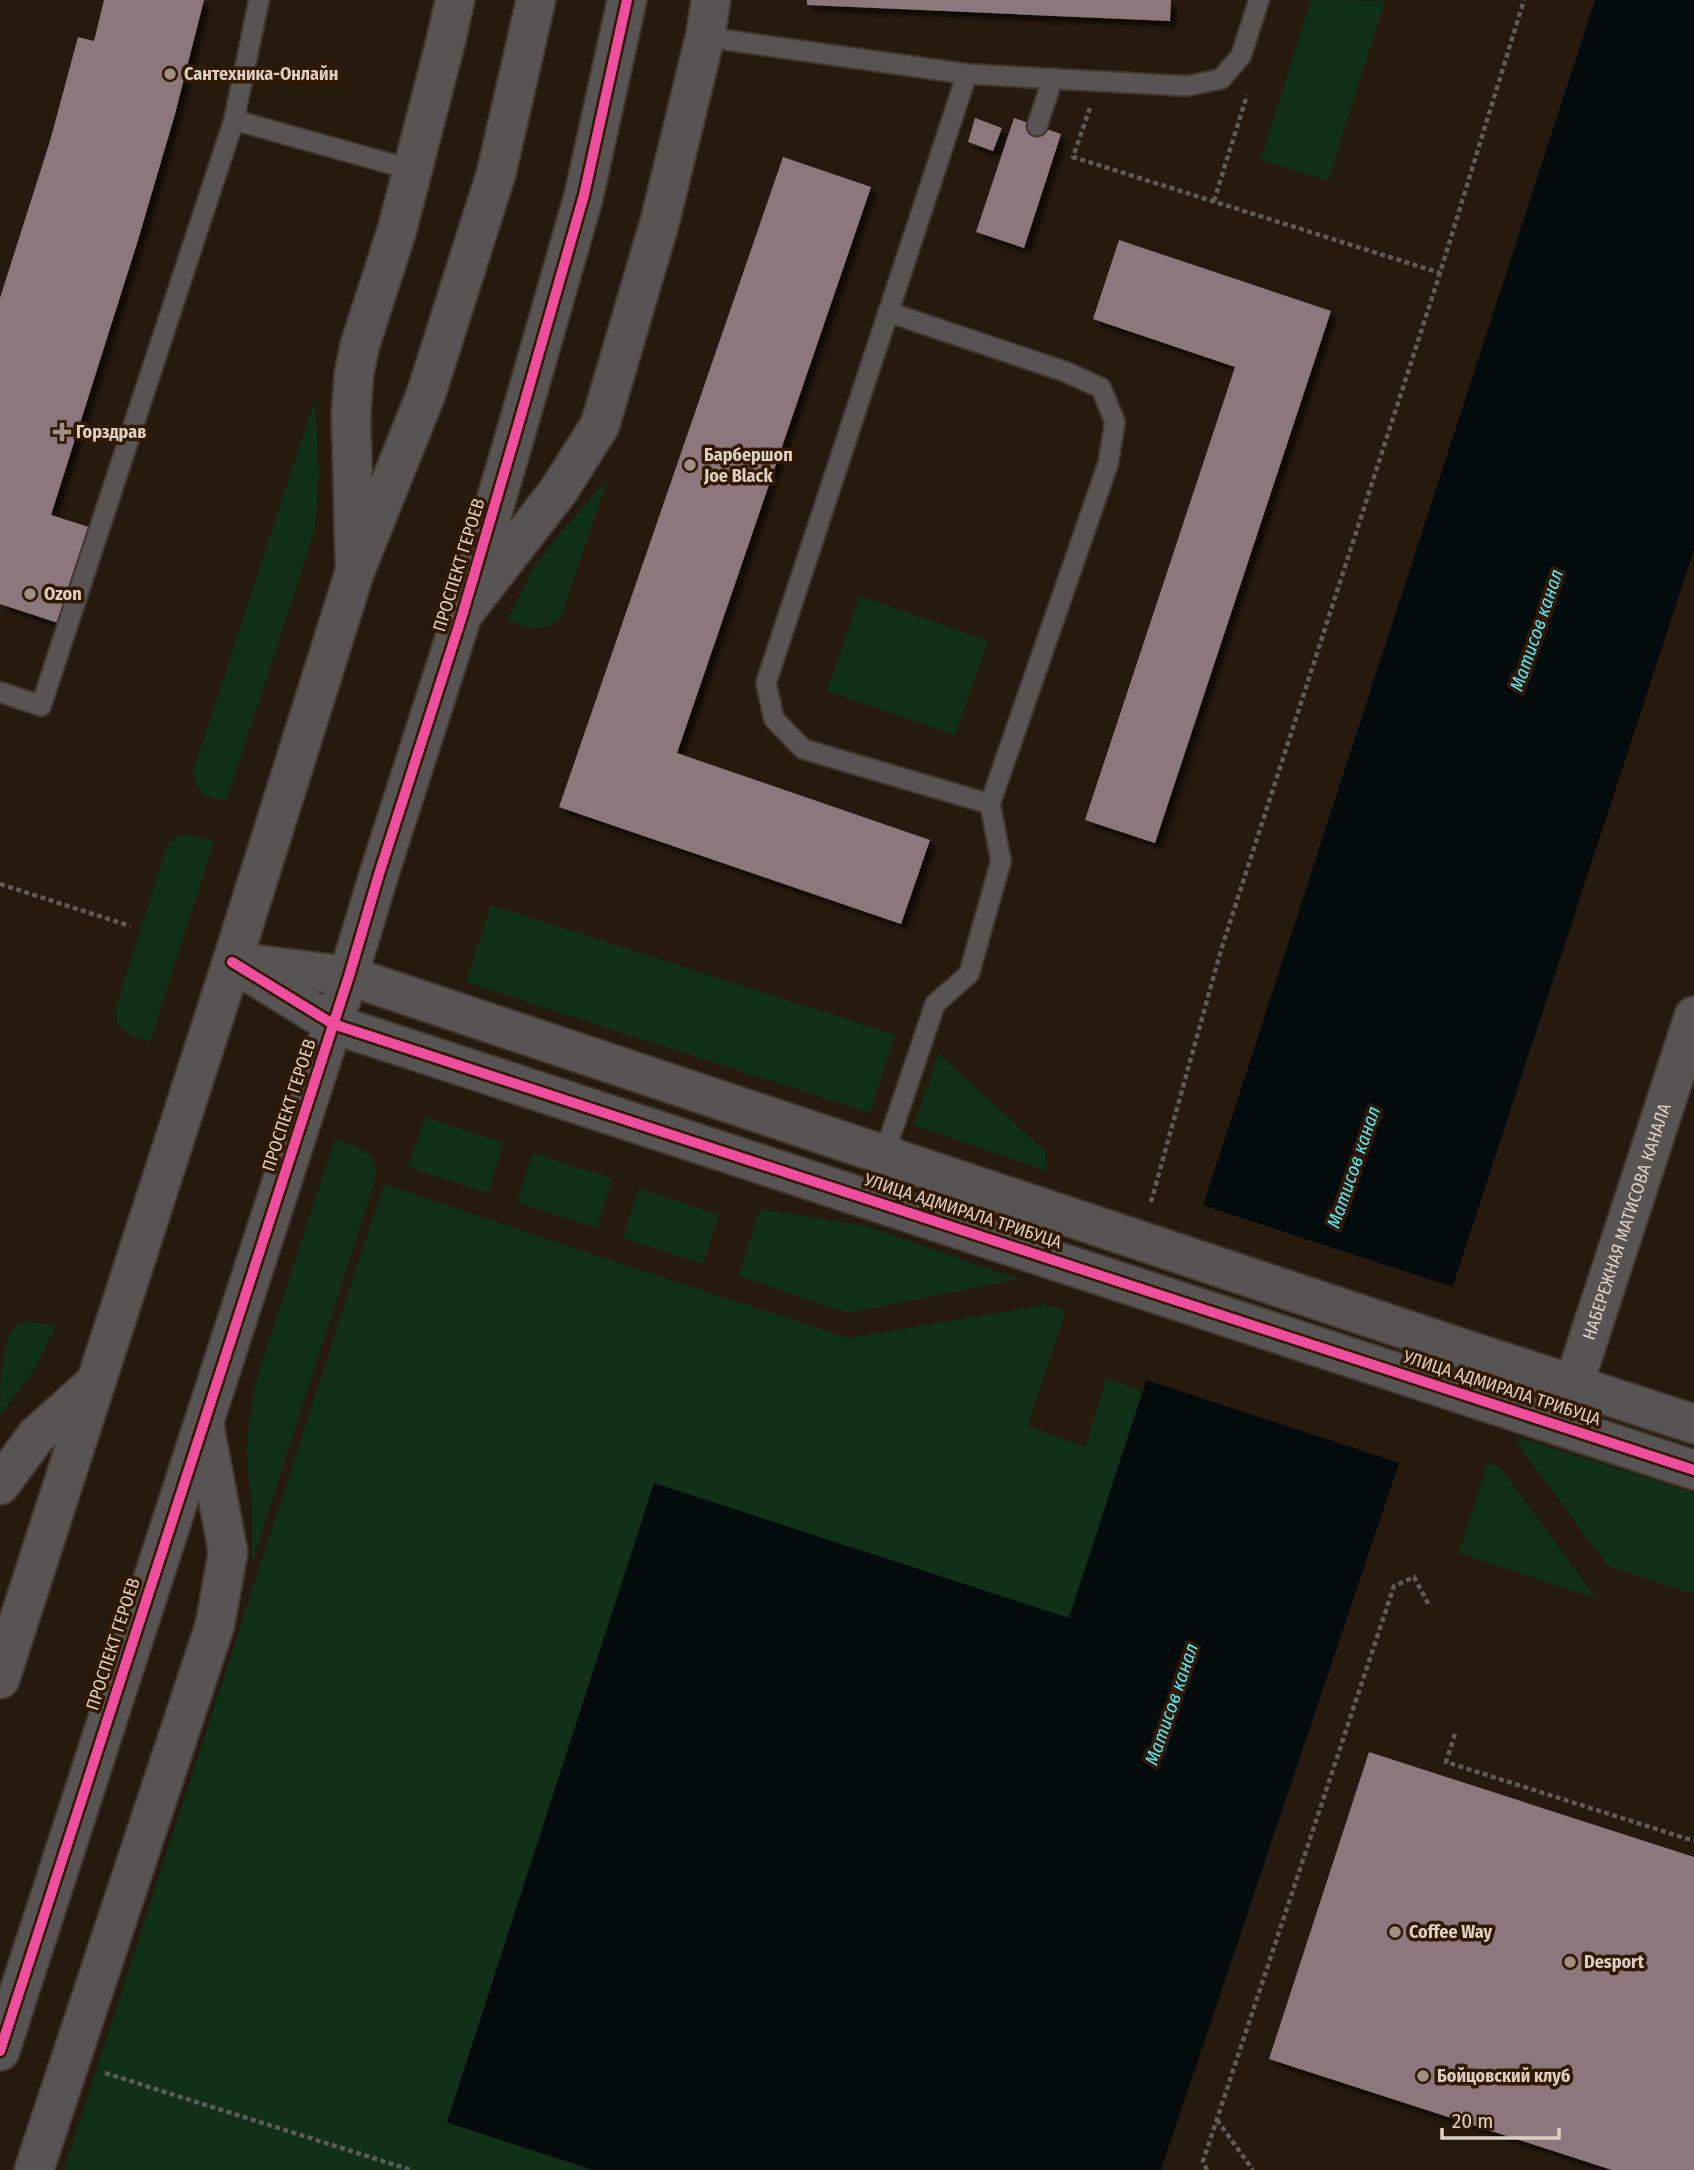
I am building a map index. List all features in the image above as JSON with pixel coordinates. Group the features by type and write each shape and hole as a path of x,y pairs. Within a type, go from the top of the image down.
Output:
{"street":[{"path":"355,571 351,414 354,374 360,345 397,230 454,0"},
{"path":"0,1679 355,571 426,394 492,187 536,0"},
{"name":"ПРОСПЕКТ ГЕРОЕВ","path":"0,2051 349,976 462,615 584,195 627,0"},
{"path":"462,615 559,491 600,425 660,221 705,37 711,0"},
{"name":"УЛИЦА АДМИРАЛА ТРИБУЦА","path":"232,961 349,976 1694,1424"},
{"name":"УЛИЦА АДМИРАЛА ТРИБУЦА","path":"232,961 333,1024 1694,1470"},
{"name":"НАБЕРЕЖНАЯ МАТИСОВА КАНАЛА","path":"1560,1426 1694,1016"},
{"path":"0,1485 36,1436 95,1382"},
{"path":"34,2170 215,1625 228,1552 203,1421"}],"lane":[{"path":"0,692 41,706 234,120 259,0"},
{"path":"705,37 967,74 1187,86 1221,79 1241,56 1259,0"},
{"path":"967,74 766,683 775,719 803,749 990,804"},
{"path":"1037,126 1053,78"},
{"path":"234,120 413,170"},
{"path":"884,1155 935,1004 969,974 1001,861 990,804 1108,464 1115,422 1101,388 1066,372 888,312"}],"path":[{"path":"1149,1208 1221,950 1440,273 1524,0"},
{"path":"1100,81 1073,157 1440,273"},
{"path":"0,884 130,926"},
{"path":"1207,2170 1203,2161 1394,1586 1414,1577 1430,1608"},
{"path":"1455,1734 1446,1762 1694,1841"},
{"path":"96,2070 411,2170"},
{"path":"1217,2120 1251,2169"}],"green space":[{"path":"1311,0 1385,1 1328,181 1261,160"},
{"path":"315,400 319,474 315,529 226,802 200,790 193,772"},
{"path":"608,479 560,619 540,628 508,620 532,571 562,531"},
{"path":"860,596 988,641 955,735 827,691"},
{"path":"191,835 214,841 150,1042 129,1034 117,1023 116,1008 168,843 176,837"},
{"path":"491,905 895,1035 870,1113 466,982"},
{"path":"939,1054 1045,1151 1047,1171 914,1125"},
{"path":"425,1117 504,1143 488,1193 408,1167"},
{"path":"335,1139 368,1154 377,1174 252,1562 252,1506 246,1449 255,1385"},
{"path":"533,1153 613,1179 596,1228 517,1202"},
{"path":"384,1184 849,1338 1044,1305 1066,1311 1027,1426 1085,1447 1107,1379 1143,1391 1069,1618 654,1484 447,2123 593,2170 64,2170"},
{"path":"639,1188 719,1215 703,1264 623,1238"},
{"path":"760,1209 866,1226 1018,1279 848,1313 739,1276"},
{"path":"29,1321 55,1327 36,1367 0,1416 4,1353 12,1331 18,1324"},
{"path":"1517,1437 1694,1493 1694,1594 1608,1566 1519,1446"},
{"path":"1488,1463 1500,1467 1597,1599 1459,1553"}],"water":[{"name":"Матисов канал","path":"1595,0 1694,0 1694,550 1455,1279 1397,1469 1161,2170 593,2170 447,2122 654,1483 1069,1618"}],"pier":[{"path":"1199,1204 1456,1288 1403,1464 1143,1379"}],"building":[{"path":"104,0 204,0 175,114 138,240 51,515 89,527 58,623 0,604 0,298 50,141 78,37 94,41"},
{"path":"807,0 1171,0 1170,21 807,5"},
{"path":"975,118 1002,128 993,151 968,142"},
{"path":"1014,118 1061,134 1024,248 976,232"},
{"path":"783,157 871,187 677,753 930,840 901,924 559,807"},
{"path":"1119,240 1331,311 1155,843 1085,820 1235,367 1093,319"},
{"path":"1369,1752 1694,1857 1694,2170 1612,2170 1269,2059"}],"cycle path":[{"path":"0,2051 349,976 462,616 584,195 627,0"},
{"path":"232,962 333,1024 1694,1470"}],"place":[{"name":"Сантехника-Онлайн","path":"170,74"},
{"name":"Горздрав","path":"62,432"},
{"name":"Барбершоп Joe Black","path":"690,465"},
{"name":"Ozon","path":"30,594"},
{"name":"Coffee Way","path":"1395,1932"},
{"name":"Desport","path":"1570,1962"},
{"name":"Бойцовский клуб","path":"1423,2076"}]}
